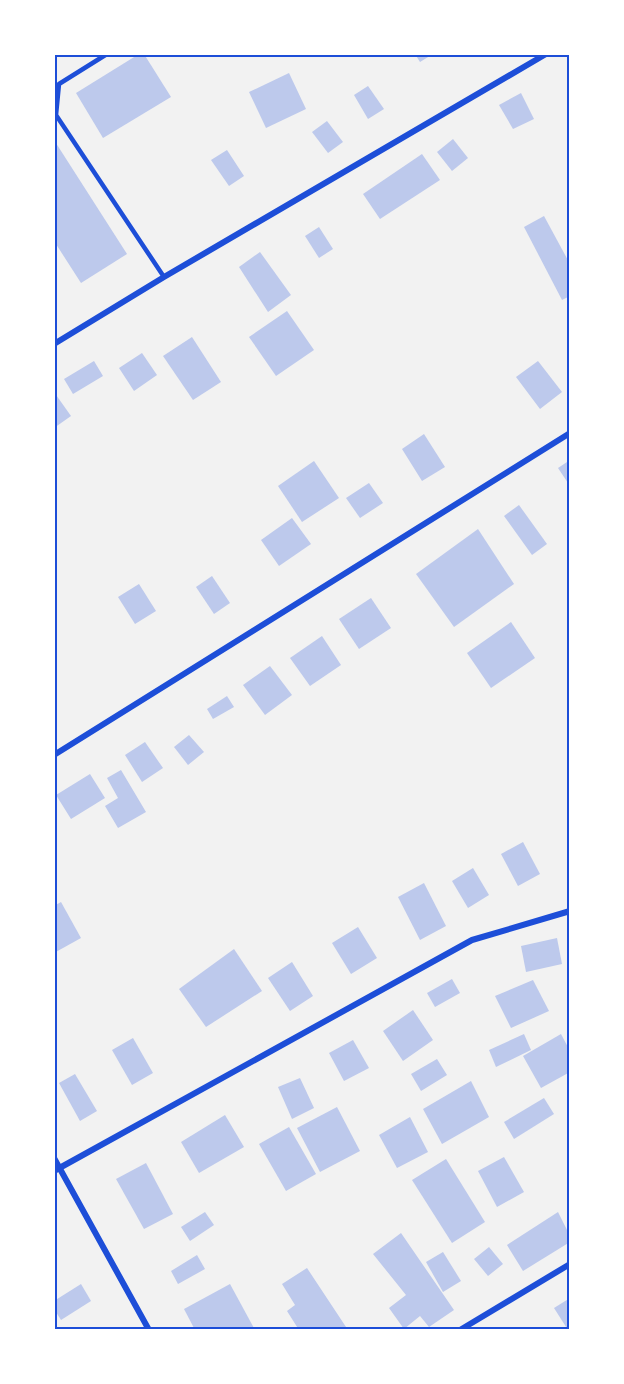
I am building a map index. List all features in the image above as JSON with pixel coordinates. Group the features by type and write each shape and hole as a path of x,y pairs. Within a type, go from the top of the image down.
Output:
{"street":[{"path":"54,344 164,277 546,54"},
{"path":"54,755 570,433"},
{"path":"57,1169 472,940 570,911"},
{"path":"54,1158 57,1169 149,1330"},
{"path":"460,1330 570,1264"}],"lane":[{"path":"107,54 59,84 56,115 164,277"}],"building":[{"path":"139,54 144,54 171,97 103,138 76,93"},
{"path":"415,54 433,54 420,62"},
{"path":"289,73 306,109 266,128 249,92"},
{"path":"368,86 384,109 368,119 354,95"},
{"path":"521,93 534,119 513,129 499,105"},
{"path":"327,121 343,142 328,153 312,132"},
{"path":"453,139 468,158 452,171 437,152"},
{"path":"54,140 127,254 81,283 54,241"},
{"path":"227,150 244,176 229,186 211,160"},
{"path":"422,154 440,180 380,219 363,194"},
{"path":"544,216 570,264 570,296 562,300 524,227"},
{"path":"319,227 333,249 319,258 305,236"},
{"path":"260,252 291,295 268,312 239,267"},
{"path":"287,311 314,350 276,376 249,337"},
{"path":"192,337 221,382 193,400 163,356"},
{"path":"142,353 157,375 134,391 119,368"},
{"path":"94,361 103,376 73,394 64,379"},
{"path":"538,361 562,392 540,409 516,377"},
{"path":"54,392 71,416 54,428"},
{"path":"424,434 445,467 422,481 402,449"},
{"path":"570,460 570,486 558,468"},
{"path":"314,461 339,498 302,522 278,486"},
{"path":"369,483 383,503 360,518 346,498"},
{"path":"519,505 547,544 532,555 504,516"},
{"path":"292,518 311,544 279,566 261,540"},
{"path":"478,529 514,584 454,627 416,574"},
{"path":"212,576 230,603 214,614 196,587"},
{"path":"139,584 156,611 135,624 118,597"},
{"path":"371,598 391,628 359,649 339,619"},
{"path":"511,622 535,658 491,688 467,653"},
{"path":"322,636 341,665 310,686 290,658"},
{"path":"270,666 292,695 265,715 243,685"},
{"path":"227,696 234,707 213,719 207,709"},
{"path":"189,735 204,752 188,765 174,747"},
{"path":"145,742 163,768 142,782 125,755"},
{"path":"121,770 146,812 118,828 105,806 118,798 107,778"},
{"path":"90,774 105,798 71,819 56,795"},
{"path":"523,842 540,874 518,886 501,854"},
{"path":"473,868 489,895 468,908 452,881"},
{"path":"424,883 446,926 420,940 398,897"},
{"path":"61,902 81,938 54,953 54,906"},
{"path":"358,927 377,958 351,974 332,943"},
{"path":"557,938 562,964 526,972 521,946"},
{"path":"234,949 262,991 206,1027 179,989"},
{"path":"292,962 313,996 290,1011 268,978"},
{"path":"452,979 460,993 435,1007 427,993"},
{"path":"533,980 549,1011 511,1028 495,996"},
{"path":"413,1010 433,1040 403,1061 383,1031"},
{"path":"524,1034 531,1050 496,1067 489,1050"},
{"path":"561,1034 570,1051 570,1072 541,1088 523,1056"},
{"path":"133,1038 153,1073 132,1085 112,1050"},
{"path":"353,1040 369,1068 344,1081 329,1053"},
{"path":"437,1059 447,1075 421,1091 411,1074"},
{"path":"75,1074 97,1111 80,1121 59,1083"},
{"path":"300,1078 314,1108 292,1119 278,1087"},
{"path":"471,1081 489,1117 442,1144 423,1109"},
{"path":"544,1098 554,1114 514,1139 504,1122"},
{"path":"337,1107 360,1151 320,1172 297,1128"},
{"path":"225,1115 244,1147 199,1173 181,1142"},
{"path":"410,1117 428,1152 397,1168 379,1135"},
{"path":"289,1127 316,1174 286,1191 259,1144"},
{"path":"504,1157 524,1192 497,1207 478,1171"},
{"path":"446,1159 485,1222 452,1243 412,1180"},
{"path":"146,1163 173,1214 144,1229 116,1179"},
{"path":"205,1212 214,1225 190,1241 181,1227"},
{"path":"558,1212 570,1236 570,1242 523,1271 507,1245"},
{"path":"401,1233 454,1310 429,1327 420,1316 404,1329 389,1308 406,1295 373,1254"},
{"path":"489,1247 503,1264 488,1276 474,1259"},
{"path":"443,1252 461,1281 443,1292 426,1262"},
{"path":"197,1255 205,1269 178,1284 171,1271"},
{"path":"307,1268 348,1330 299,1330 287,1311 295,1305 282,1284"},
{"path":"81,1284 91,1301 61,1320 54,1309 54,1301"},
{"path":"230,1284 255,1330 195,1330 184,1309"},
{"path":"570,1298 570,1330 568,1330 554,1308"}]}
